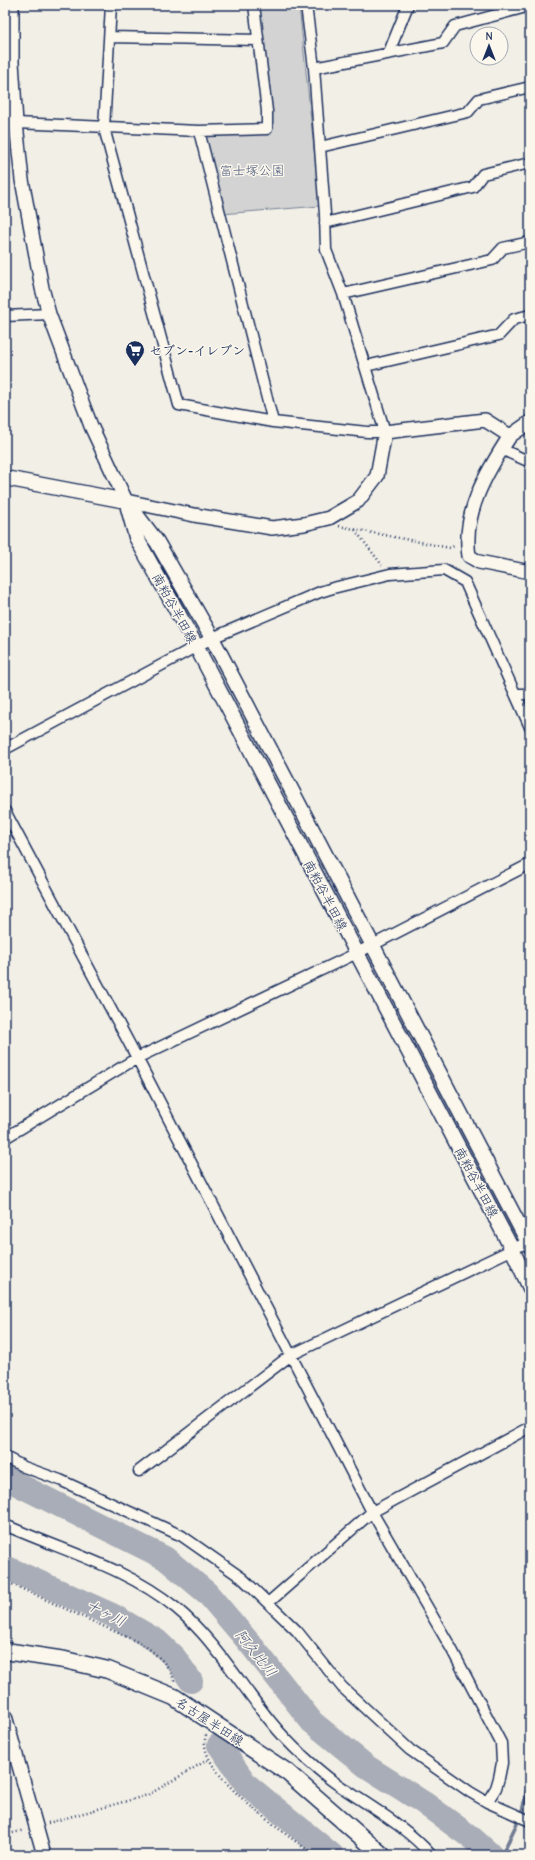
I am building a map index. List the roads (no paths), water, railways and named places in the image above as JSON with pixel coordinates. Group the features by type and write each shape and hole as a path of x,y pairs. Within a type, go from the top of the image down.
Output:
{"main road":[{"path":"5,478 126,501"},
{"name":"南粕谷半田線","path":"126,501 157,542 212,638 529,1243"},
{"name":"南粕谷半田線","path":"126,501 136,537 196,646 512,1249 530,1288"},
{"name":"名古屋半田線","path":"5,1651 58,1659 108,1670 171,1696 287,1772 382,1855"}],"street":[{"path":"12,5 12,62 22,180 42,288 49,314 91,426 126,501 194,515 272,528 304,524 329,518 358,502 377,476 385,432 343,294 326,250 314,68 306,5"},
{"path":"111,5 104,128 179,405 273,422 367,432 385,432 485,420 510,436"},
{"path":"16,123 199,131 267,129 267,111 254,5"},
{"path":"389,52 408,5"},
{"path":"314,68 389,52 443,43 455,26 530,6"},
{"path":"110,37 258,40"},
{"path":"320,146 468,112 479,99 530,87"},
{"path":"199,131 273,422"},
{"path":"325,222 473,187 483,174 530,163"},
{"path":"343,294 492,260 503,248 530,242"},
{"path":"5,316 49,314"},
{"path":"366,366 500,335 514,319 530,315"},
{"path":"530,422 510,436 493,462 473,506 466,540 469,556 479,562 530,572"},
{"path":"501,449 530,462"},
{"path":"5,749 212,638 333,588 390,574 444,570 465,582 530,727"},
{"path":"515,694 530,694"},
{"path":"5,811 137,1058 372,1512 451,1648 500,1743 502,1763 496,1788 489,1803"},
{"path":"5,1138 137,1058 357,953 530,864"},
{"path":"139,1470 290,1355 512,1249 529,1243"},
{"path":"268,1603 372,1512 530,1427"},
{"path":"5,1456 24,1467 60,1480 182,1536 242,1578 297,1631 354,1698 410,1750 470,1792 489,1803 530,1821"},
{"path":"5,1525 92,1560 135,1580 176,1608 203,1636 274,1724 301,1754 335,1783 386,1817 424,1846 431,1855"},
{"path":"5,1716 44,1855"}],"waterway":[{"name":"阿久比川","path":"5,1478 165,1558 207,1593 252,1646 312,1722 366,1766 424,1803 473,1839 491,1855"},
{"name":"十ヶ川","path":"5,1567 112,1615 157,1641 175,1658 191,1681"},
{"name":"十ヶ川","path":"219,1745 246,1784 332,1855"},
{"path":"502,1855 522,1813 530,1775"}],"place":[{"name":"セブン-イレブン","path":"135,367"}],"park label":[{"name":"富士塚公園","path":"252,170"}]}
